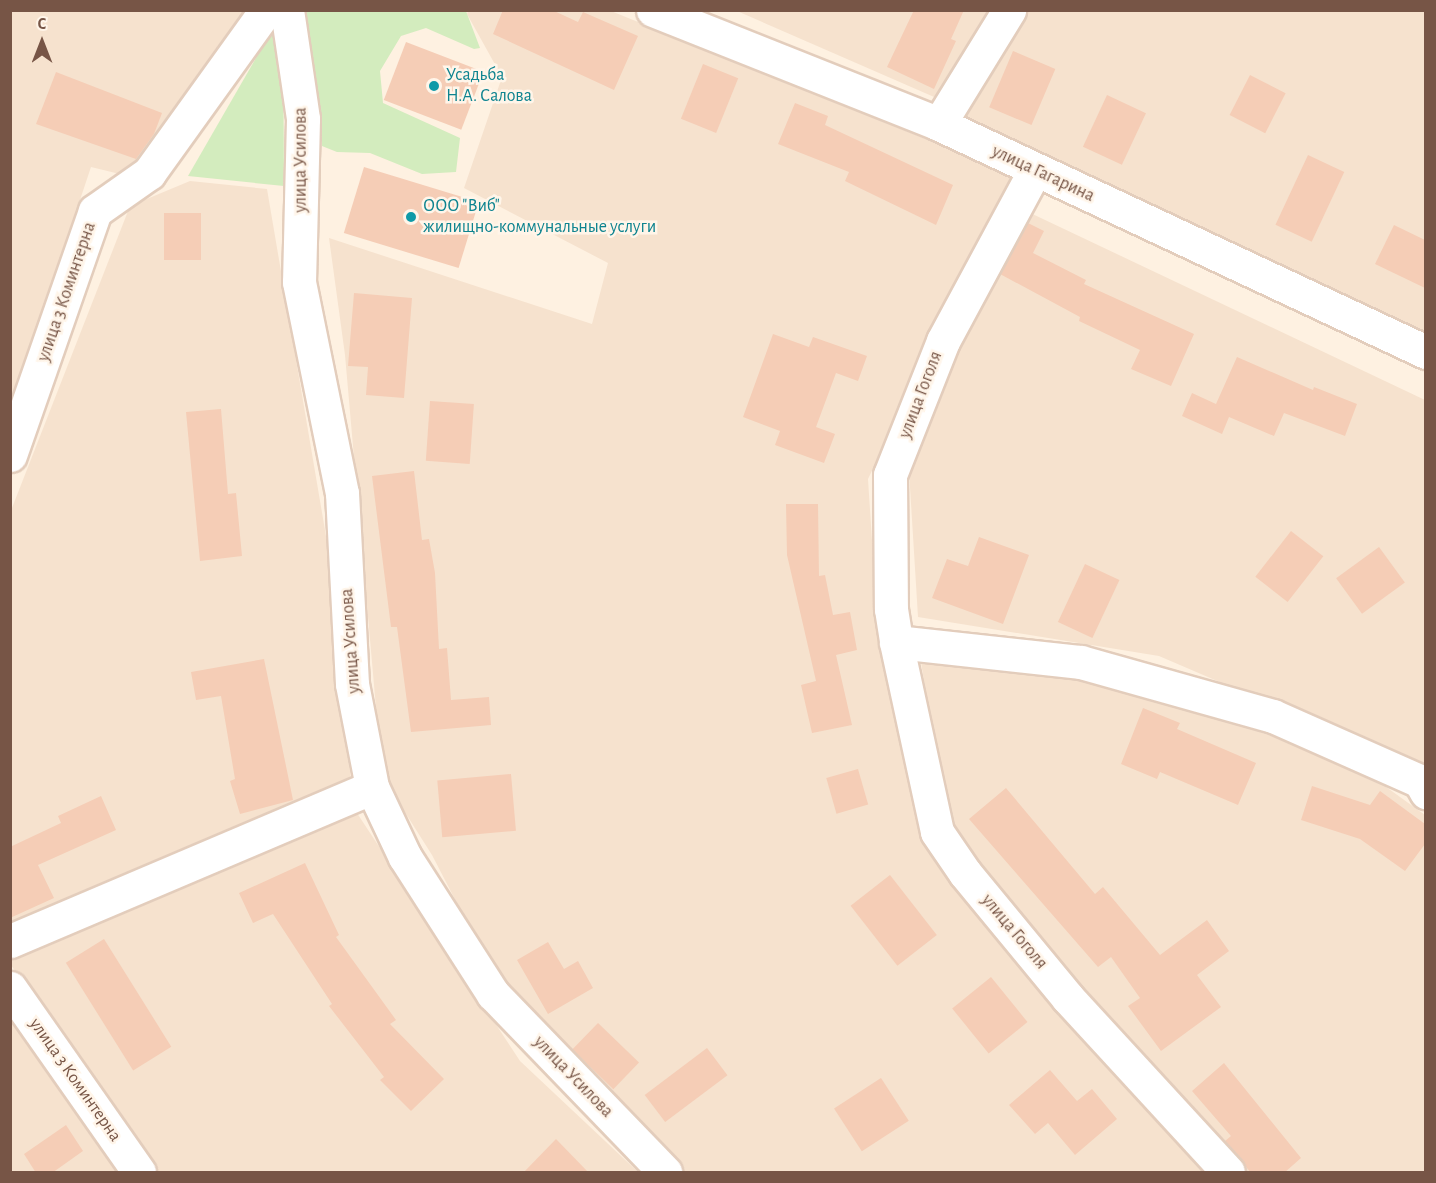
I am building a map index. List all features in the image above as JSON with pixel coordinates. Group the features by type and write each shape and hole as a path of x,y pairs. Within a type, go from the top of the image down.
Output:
{"street":[{"name":"улица 3 Коминтерна","path":"10,454 95,211 149,173 266,10"},
{"name":"улица Усилова","path":"287,10 303,119 299,282 342,493 352,684 372,787 405,857 493,994 665,1173"},
{"name":"улица Гагарина","path":"653,10 939,124 1425,352"},
{"path":"939,124 1009,10"},
{"name":"улица Гоголя","path":"1035,170 943,341 890,475 891,609 896,642 937,832 965,873 1068,998 1228,1173"},
{"path":"896,642 1081,662 1273,716 1420,781 1425,792"},
{"path":"10,941 372,787"},
{"name":"улица 3 Коминтерна","path":"10,988 139,1173"}],"shaded area":[{"path":"11,11 256,11 132,177 91,167 11,406"},
{"path":"468,11 611,11 1014,175 868,479 879,648 931,855 1203,1172 680,1172 503,992 432,855 382,776 345,355 329,238 592,324 608,263 464,188 502,77 467,14"},
{"path":"737,11 996,11 941,100"},
{"path":"1022,11 1425,11 1425,332 957,114"},
{"path":"190,181 267,189 327,542 351,780 11,929 10,513 130,206"},
{"path":"1024,210 1425,400 1425,770 1159,656 918,617 909,471 969,317"},
{"path":"921,662 1080,669 1357,766 1425,815 1425,1172 1245,1172 1055,966 946,824"},
{"path":"355,810 520,1061 638,1172 151,1172 11,965 10,954"},
{"path":"10,1004 126,1172 11,1172"}],"green space":[{"path":"283,11 284,186 188,176"},
{"path":"304,11 466,11 480,48 474,49 426,28 401,36 380,71 383,103 460,138 456,172 422,174 370,153 337,152 322,146"}],"building":[{"path":"503,10 552,10 578,22 583,12 638,36 614,90 493,34"},
{"path":"914,10 964,10 951,39 956,41 934,89 887,67"},
{"name":"Усадьба Н.А. Салова","path":"406,42 483,72 461,130 384,100"},
{"path":"1013,51 1055,69 1032,125 989,107"},
{"path":"703,64 738,78 716,133 681,119"},
{"path":"56,72 162,113 154,134 136,159 36,124"},
{"path":"1250,75 1286,93 1265,133 1230,115"},
{"path":"1107,95 1146,113 1122,165 1083,147"},
{"path":"795,103 828,116 825,125 953,185 936,225 845,181 849,172 778,144"},
{"path":"1308,155 1344,172 1312,242 1275,225"},
{"name":"ООО \"Виб\" жилищно-коммунальные услуги","path":"364,167 479,202 459,268 344,233"},
{"path":"164,213 201,213 201,260 164,260"},
{"path":"1028,223 1044,231 1033,253 1086,280 1084,284 1194,334 1171,386 1131,369 1140,350 1079,321 1080,317 1000,274"},
{"path":"1394,225 1425,240 1425,288 1375,264"},
{"path":"354,293 412,298 404,398 366,395 368,367 348,366"},
{"path":"773,334 809,347 813,337 867,356 858,381 836,373 816,427 835,434 824,463 775,445 780,431 743,417"},
{"path":"1237,357 1313,390 1314,387 1357,404 1345,436 1284,413 1274,436 1229,417 1222,434 1182,416 1192,393 1216,404"},
{"path":"430,401 474,404 470,464 426,461"},
{"path":"221,409 228,494 236,493 242,556 200,561 186,412"},
{"path":"414,471 422,540 429,539 435,573 439,649 447,648 451,700 489,697 491,725 411,732 397,627 391,627 372,476"},
{"path":"786,504 818,504 819,576 825,575 833,615 850,612 857,650 836,655 852,725 812,733 801,685 816,681 787,555"},
{"path":"1291,531 1323,556 1288,602 1255,577"},
{"path":"979,537 1029,555 1003,624 932,598 947,559 968,566"},
{"path":"1379,547 1405,583 1362,614 1336,578"},
{"path":"1085,564 1119,580 1092,638 1058,622"},
{"path":"264,659 293,800 240,814 230,781 235,779 221,696 196,700 191,672"},
{"path":"1143,708 1180,723 1177,729 1256,763 1238,805 1160,772 1157,779 1121,764"},
{"path":"858,769 868,805 836,814 826,778"},
{"path":"511,774 516,831 442,837 437,780"},
{"path":"1312,786 1370,805 1380,791 1425,824 1425,844 1405,871 1360,839 1301,820"},
{"path":"1006,788 1095,894 1103,887 1160,955 1207,920 1229,951 1197,975 1221,1007 1161,1051 1128,1006 1140,998 1111,957 1098,967 969,819"},
{"path":"101,796 116,830 38,865 54,898 10,918 10,847 61,823 58,816"},
{"path":"305,863 339,935 336,937 396,1020 390,1024 444,1079 411,1111 380,1080 384,1077 329,1006 332,1004 273,914 253,923 239,893"},
{"path":"890,875 937,935 897,966 851,906"},
{"path":"104,939 171,1047 133,1071 66,963"},
{"path":"548,942 564,969 578,961 593,988 548,1014 517,960"},
{"path":"991,977 1028,1022 989,1054 952,1008"},
{"path":"598,1023 639,1063 613,1089 572,1050"},
{"path":"707,1048 727,1075 665,1122 645,1095"},
{"path":"1224,1063 1301,1158 1284,1173 1251,1173 1225,1141 1231,1136 1192,1091"},
{"path":"1050,1070 1077,1101 1092,1089 1117,1119 1075,1155 1048,1123 1035,1134 1009,1105"},
{"path":"881,1078 909,1121 862,1151 834,1108"},
{"path":"66,1125 83,1151 52,1173 36,1173 24,1154"},
{"path":"556,1139 589,1173 523,1173"}],"place":[{"name":"Усадьба Н.А. Салова","path":"434,86"},
{"name":"ООО \"Виб\" жилищно-коммунальные услуги","path":"411,217"}]}
